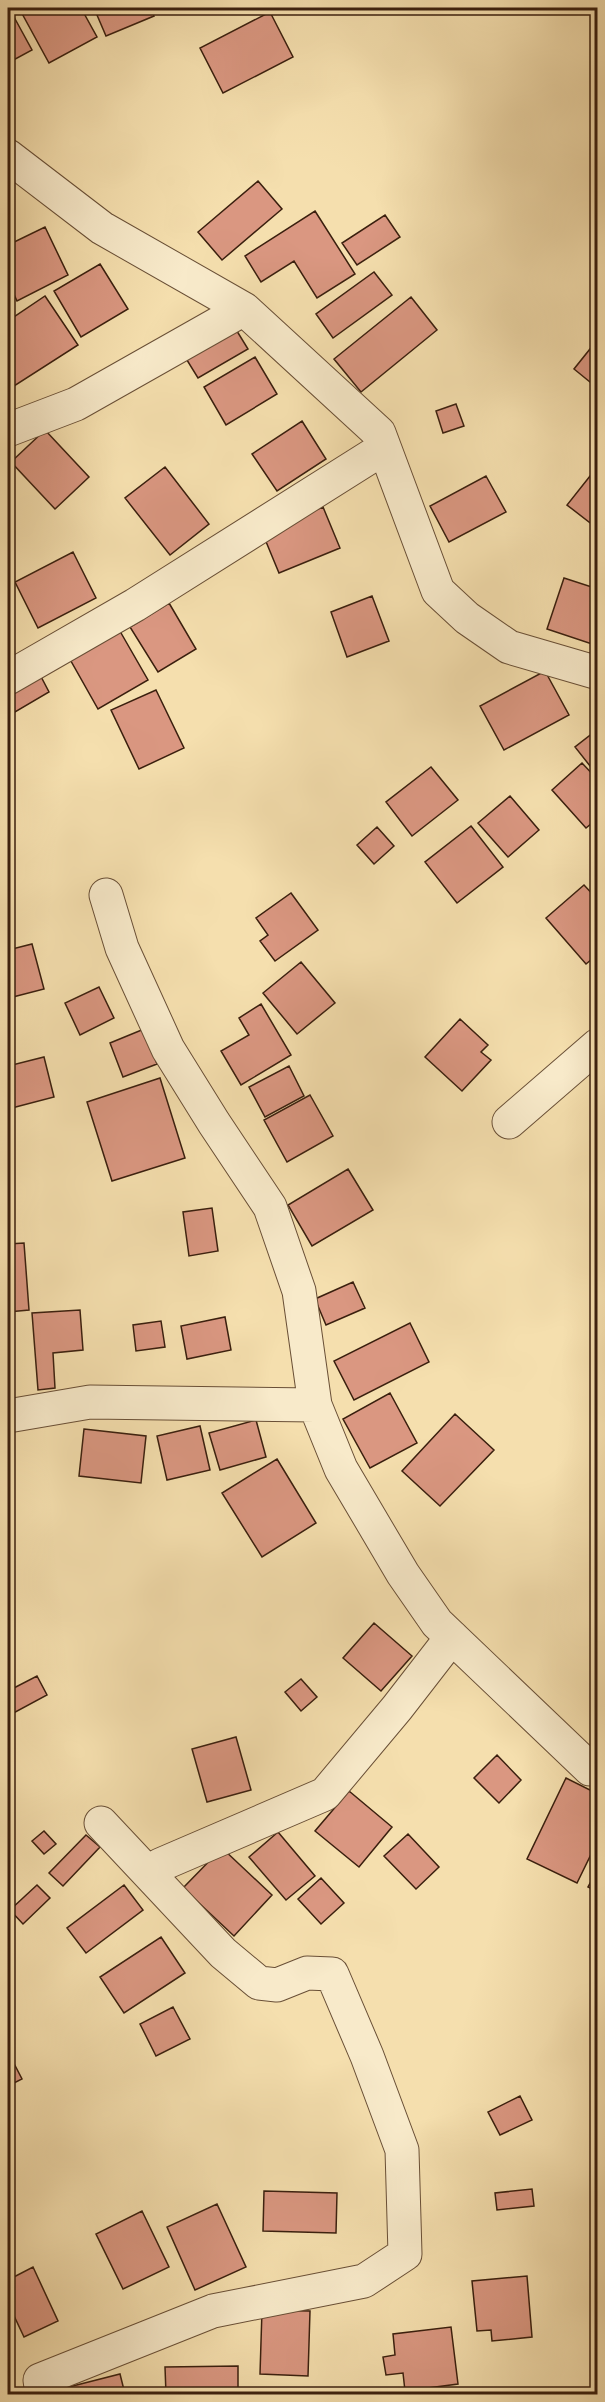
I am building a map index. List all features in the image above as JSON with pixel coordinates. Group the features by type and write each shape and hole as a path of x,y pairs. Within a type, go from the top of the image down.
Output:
{"street":[{"path":"8,156 102,228 244,309 379,433 438,591 467,618 509,647 597,674"},
{"path":"8,430 76,404 244,309"},
{"path":"8,678 135,605 384,448"},
{"path":"106,896 122,948 168,1049 270,1207 299,1291 315,1405 341,1469 403,1574 437,1623 590,1769 597,1768"},
{"path":"509,1122 597,1045"},
{"path":"8,1416 90,1402 315,1405"},
{"path":"150,1875 160,1865 325,1794 452,1638"},
{"path":"42,2394 40,2380 213,2311 364,2280 405,2254 402,2150 367,2055 332,1974 307,1973 277,1985 259,1983 223,1953 101,1824"}],"building":[{"path":"19,8 81,8 97,37 49,63"},
{"path":"94,8 150,8 154,16 106,36"},
{"path":"270,12 293,57 223,93 200,48"},
{"path":"14,17 32,50 8,63 8,21"},
{"path":"258,181 282,209 222,260 198,232"},
{"path":"315,211 355,274 317,298 294,261 261,282 245,256"},
{"path":"385,215 400,237 357,265 342,243"},
{"path":"45,227 68,275 17,301 8,281 8,245"},
{"path":"100,264 128,309 81,337 54,291"},
{"path":"374,272 392,295 333,338 316,314"},
{"path":"45,296 78,345 11,388 8,383 8,321"},
{"path":"411,297 437,330 361,392 334,359"},
{"path":"232,323 248,349 198,378 182,352"},
{"path":"598,339 598,373 590,382 574,369"},
{"path":"255,357 277,394 226,425 204,387"},
{"path":"456,404 464,426 443,433 436,411"},
{"path":"302,421 326,459 277,491 252,454"},
{"path":"45,430 89,477 55,509 11,462"},
{"path":"598,466 598,529 567,505"},
{"path":"165,467 209,524 170,555 125,498"},
{"path":"486,476 506,512 449,542 430,506"},
{"path":"323,507 340,548 279,573 262,532"},
{"path":"73,552 96,598 38,628 15,582"},
{"path":"564,578 598,589 598,646 547,629"},
{"path":"372,596 389,641 347,657 331,612"},
{"path":"169,603 196,649 158,672 130,627"},
{"path":"117,626 148,680 98,709 67,654"},
{"path":"37,669 49,692 15,712 8,698 8,685"},
{"path":"545,671 569,715 504,750 480,706"},
{"path":"156,690 184,748 139,769 111,710"},
{"path":"598,729 598,776 575,747"},
{"path":"582,763 598,780 598,818 586,828 552,790"},
{"path":"431,767 458,800 412,836 386,802"},
{"path":"510,796 539,830 508,857 478,823"},
{"path":"471,826 503,867 457,903 425,862"},
{"path":"377,827 394,846 374,864 357,845"},
{"path":"584,885 598,900 598,954 586,964 546,918"},
{"path":"291,893 318,930 275,961 260,941 268,935 256,918"},
{"path":"32,944 44,989 9,998 8,950"},
{"path":"301,962 335,1003 297,1034 263,993"},
{"path":"99,987 114,1018 80,1035 65,1003"},
{"path":"261,1004 291,1055 241,1085 221,1051 249,1035 239,1018"},
{"path":"460,1019 488,1045 481,1052 491,1060 462,1091 425,1057"},
{"path":"144,1029 157,1064 123,1077 110,1043"},
{"path":"44,1057 54,1097 8,1109 8,1066"},
{"path":"289,1066 304,1096 265,1117 249,1087"},
{"path":"160,1078 185,1158 112,1181 87,1102"},
{"path":"310,1095 333,1136 287,1162 264,1120"},
{"path":"348,1169 373,1210 312,1246 288,1205"},
{"path":"212,1208 218,1251 189,1256 183,1212"},
{"path":"24,1243 29,1310 8,1312 8,1244"},
{"path":"353,1282 365,1308 326,1325 315,1299"},
{"path":"80,1310 83,1350 53,1353 55,1388 38,1390 32,1313"},
{"path":"225,1317 231,1350 187,1359 181,1326"},
{"path":"161,1321 165,1347 136,1351 133,1325"},
{"path":"410,1323 429,1362 354,1400 334,1361"},
{"path":"390,1393 417,1443 370,1468 343,1419"},
{"path":"455,1414 494,1450 440,1506 402,1471"},
{"path":"256,1420 266,1457 220,1470 209,1433"},
{"path":"200,1426 210,1470 167,1480 157,1436"},
{"path":"84,1429 146,1436 141,1483 79,1476"},
{"path":"277,1459 316,1523 262,1557 222,1493"},
{"path":"374,1623 412,1656 381,1691 343,1658"},
{"path":"37,1676 47,1695 8,1716 8,1691"},
{"path":"301,1679 317,1697 301,1711 285,1692"},
{"path":"236,1737 251,1790 207,1802 192,1749"},
{"path":"497,1755 521,1780 499,1803 474,1778"},
{"path":"566,1778 598,1794 598,1840 577,1883 527,1859"},
{"path":"349,1791 392,1827 359,1867 315,1831"},
{"path":"44,1831 56,1844 44,1854 32,1841"},
{"path":"278,1832 315,1876 286,1900 249,1857"},
{"path":"408,1834 439,1867 416,1889 384,1856"},
{"path":"86,1835 100,1847 63,1886 49,1873"},
{"path":"222,1848 272,1895 234,1936 183,1888"},
{"path":"598,1869 598,1892 588,1887"},
{"path":"321,1878 344,1903 321,1924 298,1899"},
{"path":"37,1885 50,1898 23,1924 10,1910"},
{"path":"124,1885 143,1910 86,1953 67,1928"},
{"path":"161,1937 185,1973 124,2013 100,1977"},
{"path":"173,2007 190,2039 156,2056 140,2024"},
{"path":"8,2052 22,2079 8,2086"},
{"path":"520,2096 532,2120 500,2135 488,2112"},
{"path":"532,2189 534,2206 497,2210 495,2193"},
{"path":"264,2191 337,2193 336,2233 263,2231"},
{"path":"217,2204 246,2267 195,2290 167,2227"},
{"path":"142,2211 169,2267 123,2289 96,2234"},
{"path":"33,2267 58,2321 24,2337 8,2303 8,2280"},
{"path":"527,2276 532,2337 492,2341 491,2330 477,2331 472,2281"},
{"path":"262,2310 310,2311 308,2376 260,2374"},
{"path":"451,2327 458,2384 405,2391 403,2373 386,2375 383,2357 395,2355 393,2334"},
{"path":"238,2366 238,2394 166,2394 165,2367"},
{"path":"120,2374 125,2394 58,2394 57,2390"}]}
